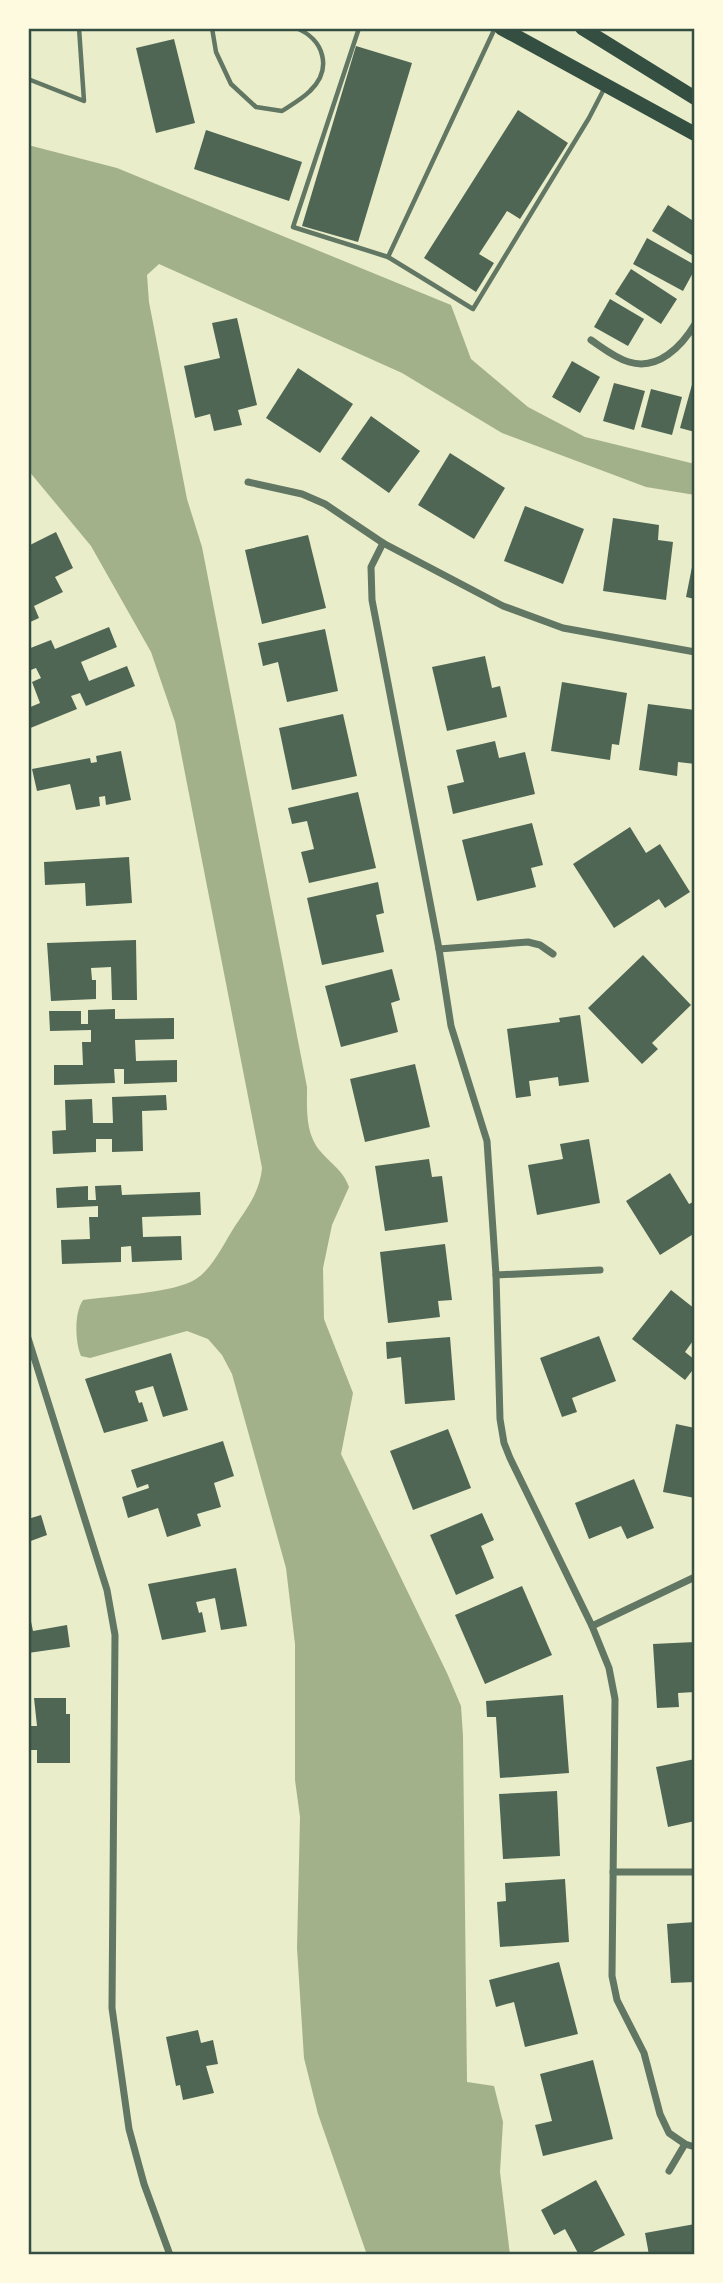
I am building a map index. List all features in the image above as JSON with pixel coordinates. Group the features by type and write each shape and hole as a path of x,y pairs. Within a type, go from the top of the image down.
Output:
{"main road":[{"path":"501,28 695,134"},
{"path":"582,28 695,98"}],"street":[{"path":"591,341 618,358 637,364 664,357 691,338 695,324"},
{"path":"248,482 302,494 325,504 383,544 503,606 563,628 695,652"},
{"path":"383,544 371,568 372,600 439,949 451,1026 487,1141 496,1275 500,1419 504,1443 592,1626 609,1668 615,1699 611,1976 617,2000 644,2053 660,2114 670,2133 685,2144 695,2147"},
{"path":"439,949 528,942 553,954"},
{"path":"496,1275 600,1270"},
{"path":"28,1338 107,1590 115,1634 112,2008 130,2129 144,2184 170,2255"},
{"path":"592,1626 695,1577"},
{"path":"613,1872 695,1872"},
{"path":"669,2171 685,2144"}],"lane":[{"path":"28,79 84,101 79,28"},
{"path":"212,28 216,52 230,84 256,107 282,111 312,90 323,72 324,56 319,45 306,32 296,28"},
{"path":"359,28 293,226 388,257 474,309 589,118 606,85"},
{"path":"388,257 495,28"}],"shaded area":[{"path":"28,145 117,168 451,305 471,359 528,407 585,437 695,464 695,495 646,487 502,433 402,373 159,264 147,275 149,302 187,499 202,547 307,1087 310,1129 316,1145 340,1172 349,1187 332,1225 323,1268 324,1319 353,1393 341,1454 461,1706 467,2082 494,2086 503,2122 500,2172 510,2255 367,2255 318,2114 304,2058 297,1948 300,1817 295,1780 295,1644 286,1568 232,1374 222,1355 208,1339 187,1331 90,1358 81,1356 79,1350 77,1320 83,1300 173,1288 202,1274 218,1255 253,1198 262,1168 175,722 151,652 91,546 28,470"}],"building":[{"path":"174,39 195,123 156,133 136,48"},
{"path":"356,46 412,63 358,242 302,226"},
{"path":"518,110 568,143 520,219 507,211 479,254 494,263 476,292 424,258"},
{"path":"206,130 302,162 289,201 194,169"},
{"path":"668,205 695,222 695,257 652,231"},
{"path":"647,238 695,265 683,291 633,264"},
{"path":"631,269 677,299 661,324 615,294"},
{"path":"610,299 644,319 628,346 594,327"},
{"path":"237,318 257,405 238,410 242,425 214,431 210,414 195,418 184,366 220,358 212,323"},
{"path":"572,361 600,377 580,413 552,397"},
{"path":"298,368 353,404 320,453 266,418"},
{"path":"695,381 695,432 680,428"},
{"path":"614,383 645,391 634,430 603,421"},
{"path":"651,389 682,397 672,435 641,427"},
{"path":"371,416 420,451 389,493 341,459"},
{"path":"450,453 505,488 474,539 418,505"},
{"path":"525,506 584,529 563,584 504,561"},
{"path":"613,518 659,525 658,540 673,542 666,600 603,591"},
{"path":"56,532 73,568 55,577 63,592 34,606 39,618 28,623 28,546"},
{"path":"308,535 326,608 262,624 245,550"},
{"path":"695,557 695,599 686,597"},
{"path":"109,627 117,647 81,662 89,681 127,666 135,686 86,706 80,693 71,696 77,709 28,729 28,708 40,703 32,682 41,678 36,668 28,671 28,664 31,663 28,649 51,640 55,649"},
{"path":"325,629 338,691 287,702 278,662 263,666 258,643"},
{"path":"485,656 492,688 500,686 507,717 447,731 432,667"},
{"path":"562,682 627,693 619,745 612,744 610,760 551,751"},
{"path":"648,704 695,710 695,764 678,762 677,776 639,770"},
{"path":"343,714 357,776 292,790 279,728"},
{"path":"495,741 499,758 525,752 535,794 453,814 447,786 464,782 456,750"},
{"path":"121,751 131,800 106,805 105,796 99,797 100,806 76,810 70,784 37,791 32,769 90,758 91,763 97,762 96,756"},
{"path":"358,792 376,868 309,883 301,852 314,849 307,821 292,824 288,808"},
{"path":"532,823 543,865 531,868 536,887 477,901 462,840"},
{"path":"630,827 646,853 660,844 690,892 665,908 659,899 614,928 573,864"},
{"path":"129,857 132,903 86,906 85,883 45,885 44,862"},
{"path":"378,882 384,913 376,915 384,952 322,965 307,898"},
{"path":"136,940 137,1000 112,1000 111,967 91,968 92,980 96,980 96,999 51,1001 47,943"},
{"path":"643,955 691,1005 652,1043 658,1049 642,1064 588,1008"},
{"path":"392,969 400,1000 391,1003 398,1032 341,1047 325,986"},
{"path":"115,1009 115,1019 174,1018 174,1039 135,1040 136,1061 177,1060 177,1082 124,1084 124,1069 114,1069 115,1083 54,1085 54,1065 83,1065 82,1042 91,1042 91,1030 50,1031 49,1011 81,1011 81,1024 88,1024 88,1010"},
{"path":"580,1015 589,1082 559,1086 558,1077 529,1081 531,1096 516,1098 507,1029 560,1022 559,1018"},
{"path":"415,1064 430,1127 365,1142 350,1079"},
{"path":"166,1095 167,1110 142,1111 143,1151 112,1152 112,1139 96,1139 96,1152 53,1154 52,1131 66,1130 65,1100 92,1099 93,1123 113,1123 112,1097"},
{"path":"589,1139 600,1203 537,1215 528,1165 563,1159 560,1144"},
{"path":"429,1159 432,1177 442,1176 448,1222 385,1231 375,1166"},
{"path":"670,1173 689,1204 695,1201 695,1233 660,1255 626,1201"},
{"path":"121,1185 122,1195 200,1192 201,1215 142,1217 143,1237 181,1236 182,1260 132,1262 131,1246 121,1247 121,1262 62,1264 61,1240 90,1239 89,1217 98,1217 98,1206 57,1208 56,1188 88,1186 88,1200 96,1200 95,1186"},
{"path":"445,1244 452,1300 438,1301 440,1317 388,1323 380,1252"},
{"path":"671,1290 695,1309 695,1338 685,1352 695,1360 695,1367 685,1380 632,1339"},
{"path":"599,1336 616,1381 572,1398 577,1412 562,1417 540,1358"},
{"path":"450,1337 455,1400 405,1404 401,1357 387,1359 386,1342"},
{"path":"171,1353 188,1410 163,1417 153,1386 135,1391 148,1421 104,1433 85,1379"},
{"path":"676,1424 695,1428 695,1498 663,1492"},
{"path":"448,1429 471,1488 413,1510 390,1451"},
{"path":"223,1441 234,1476 214,1483 221,1507 197,1514 201,1526 167,1537 158,1508 128,1518 122,1497 149,1488 148,1484 137,1488 131,1470"},
{"path":"634,1479 654,1528 627,1539 621,1526 589,1539 575,1503"},
{"path":"482,1513 494,1540 481,1546 494,1578 456,1595 430,1535"},
{"path":"41,1515 47,1535 28,1542 28,1519"},
{"path":"236,1568 247,1626 221,1630 215,1598 196,1602 199,1613 202,1612 206,1632 162,1640 148,1584"},
{"path":"522,1586 552,1655 485,1684 455,1615"},
{"path":"28,1607 33,1631 67,1625 70,1647 28,1653"},
{"path":"695,1642 695,1692 678,1693 679,1707 657,1708 653,1644"},
{"path":"563,1695 569,1773 500,1778 496,1717 487,1717 486,1701"},
{"path":"34,1698 66,1698 66,1714 70,1714 70,1763 37,1763 37,1750 28,1750 28,1726 37,1726"},
{"path":"695,1759 695,1821 668,1827 656,1767"},
{"path":"557,1791 560,1856 503,1859 499,1794"},
{"path":"565,1879 569,1942 500,1947 497,1902 506,1901 505,1883"},
{"path":"695,1922 695,1982 671,1983 667,1924"},
{"path":"559,1962 578,2034 525,2047 514,2002 496,2007 489,1980"},
{"path":"198,2030 201,2043 213,2040 218,2064 206,2066 214,2093 183,2100 180,2085 176,2086 166,2037"},
{"path":"593,2060 613,2139 543,2156 535,2125 552,2121 540,2074"},
{"path":"596,2180 625,2235 587,2255 579,2255 565,2229 554,2235 541,2210"},
{"path":"695,2224 695,2255 649,2255 645,2233"}]}
